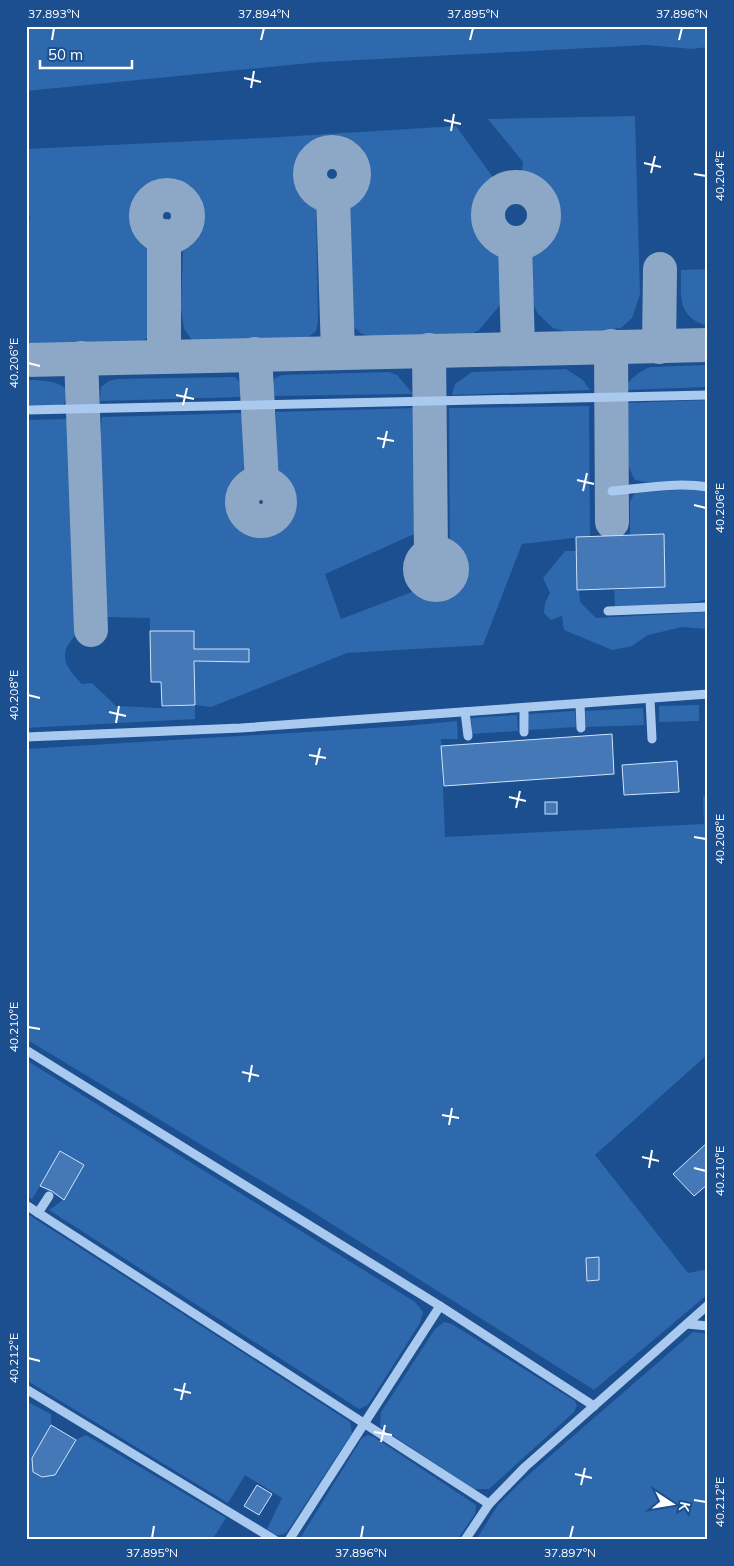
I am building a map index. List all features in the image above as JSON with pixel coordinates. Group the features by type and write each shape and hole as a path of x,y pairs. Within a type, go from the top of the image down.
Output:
{"street":[{"path":"26,410 708,395"},
{"path":"612,491 647,487 697,485 708,487"},
{"path":"608,611 708,607"},
{"path":"26,737 241,728 708,694"},
{"path":"650,698 652,739"},
{"path":"580,704 581,728"},
{"path":"524,708 524,732"},
{"path":"466,712 468,736"},
{"path":"26,1050 440,1306 594,1406"},
{"path":"38,1213 49,1196"},
{"path":"26,1205 489,1504"},
{"path":"289,1540 440,1306"},
{"path":"464,1540 489,1504 525,1467 708,1306"},
{"path":"687,1324 708,1326"},
{"path":"26,1389 275,1540"}],"shaded area":[{"path":"26,26 708,26 708,47 692,49 647,45 320,62 26,91"},
{"path":"635,116 640,295 632,318 621,328 570,333 553,328 538,314 527,292 526,247 545,232 550,204 549,197 540,186 521,179 523,162 488,119"},
{"path":"456,126 497,183 485,194 482,202 481,217 490,236 502,245 504,283 500,305 479,330 463,338 380,338 362,334 351,325 350,205 363,182 364,167 357,151 338,142 337,138 326,138 325,143 317,145 308,154 303,167 302,181 316,208 318,322 316,331 306,339 194,343 184,329 181,307 183,252 177,251 189,238 196,225 198,210 192,197 186,192 172,185 172,182 161,181 160,186 152,189 140,200 135,213 139,228 156,251 151,252 150,335 140,344 35,348 26,343 26,234 30,217 26,206 26,149 264,138"},
{"path":"708,269 708,326 691,318 686,312 681,297 681,270"},
{"path":"708,365 708,387 623,390 635,376 650,367"},
{"path":"566,369 583,380 590,390 452,395 455,384 472,372"},
{"path":"389,372 397,375 413,394 273,396 272,387 275,378 282,375"},
{"path":"235,377 243,389 243,397 100,401 101,387 109,381 117,379"},
{"path":"26,380 48,381 62,386 66,391 67,397 63,405 26,405"},
{"path":"708,400 708,482 646,482 635,480 625,453 623,421 626,403"},
{"path":"589,406 590,536 522,544 483,645 347,653 211,707 195,705 194,661 249,662 249,650 194,649 193,631 150,631 150,618 106,617 100,438 102,417 243,413 244,475 235,487 234,511 242,520 253,527 253,533 267,532 268,528 280,521 286,509 287,495 281,481 283,474 277,471 276,412 419,408 421,531 325,574 341,619 420,589 438,595 456,585 460,570 450,550 449,408"},
{"path":"67,419 75,636 66,650 65,656 68,667 82,684 92,683 116,706 159,708 195,705 195,719 26,728 26,420"},
{"path":"703,488 708,492 708,599 697,602 615,607 614,590 665,586 664,534 630,535 630,501 635,493"},
{"path":"565,551 576,551 580,602 596,618 708,612 708,629 682,627 648,635 632,646 612,650 564,630 562,616 551,620 544,613 545,603 550,593 543,578"},
{"path":"699,705 699,721 659,722 659,706"},
{"path":"643,708 644,725 586,727 585,711"},
{"path":"575,711 576,727 529,730 528,714"},
{"path":"517,715 518,731 472,734 471,718"},
{"path":"457,721 458,739 441,739 445,837 704,824 703,796 708,796 708,1054 595,1155 688,1273 708,1269 708,1294 594,1390 308,1209 26,1039 26,749 406,726"},
{"path":"26,1060 415,1302 423,1312 420,1323 368,1405 359,1409 49,1210 63,1200 40,1186 32,1199 26,1196"},
{"path":"26,1213 350,1422 352,1433 287,1532 279,1535 267,1529 282,1498 245,1475 228,1503 26,1380"},
{"path":"444,1322 452,1324 575,1401 577,1406 574,1412 489,1489 474,1489 380,1427 381,1412 435,1329"},
{"path":"693,1332 708,1334 708,1540 476,1540 498,1505 526,1477"},
{"path":"26,1401 51,1414 51,1426 75,1440 86,1435 226,1518 212,1540 26,1540"},
{"path":"368,1435 374,1437 476,1505 475,1514 457,1540 299,1540 362,1438"}],"building":[{"path":"664,534 665,587 577,590 576,537"},
{"path":"150,631 194,631 194,649 249,649 249,662 194,661 195,705 162,706 161,682 151,682"},
{"path":"612,734 614,774 444,786 441,746"},
{"path":"677,761 679,792 624,795 622,765"},
{"path":"545,802 557,802 557,814 545,814"},
{"path":"708,1142 708,1184 694,1196 673,1174"},
{"path":"60,1151 84,1165 64,1200 52,1191 40,1186"},
{"path":"599,1257 599,1280 587,1281 586,1258"},
{"path":"51,1425 76,1440 55,1475 42,1477 33,1472 32,1458"},
{"path":"257,1485 272,1494 259,1515 244,1506"}],"taxiway":[{"path":"332,152 344,156 350,162 354,174 350,186 344,192 332,196 320,192 314,186 310,174 314,162 320,156 332,152"},
{"path":"516,187 527,189 536,195 542,204 544,215 542,226 536,235 527,241 516,243 505,241 496,235 490,226 488,215 490,204 496,195 505,189 516,187"},
{"path":"167,195 182,201 188,216 182,231 167,237 152,231 146,216 152,201 167,195"},
{"path":"333,196 338,352"},
{"path":"164,236 164,356"},
{"path":"515,243 518,348"},
{"path":"659,347 660,269"},
{"path":"26,360 708,345"},
{"path":"611,346 612,522"},
{"path":"429,350 431,554"},
{"path":"255,354 262,483"},
{"path":"81,358 91,630"},
{"path":"261,483 274,489 280,502 274,515 261,521 248,515 242,502 248,489 261,483"},
{"path":"436,553 448,557 452,569 448,581 436,585 424,581 420,569 424,557 436,553"}]}
